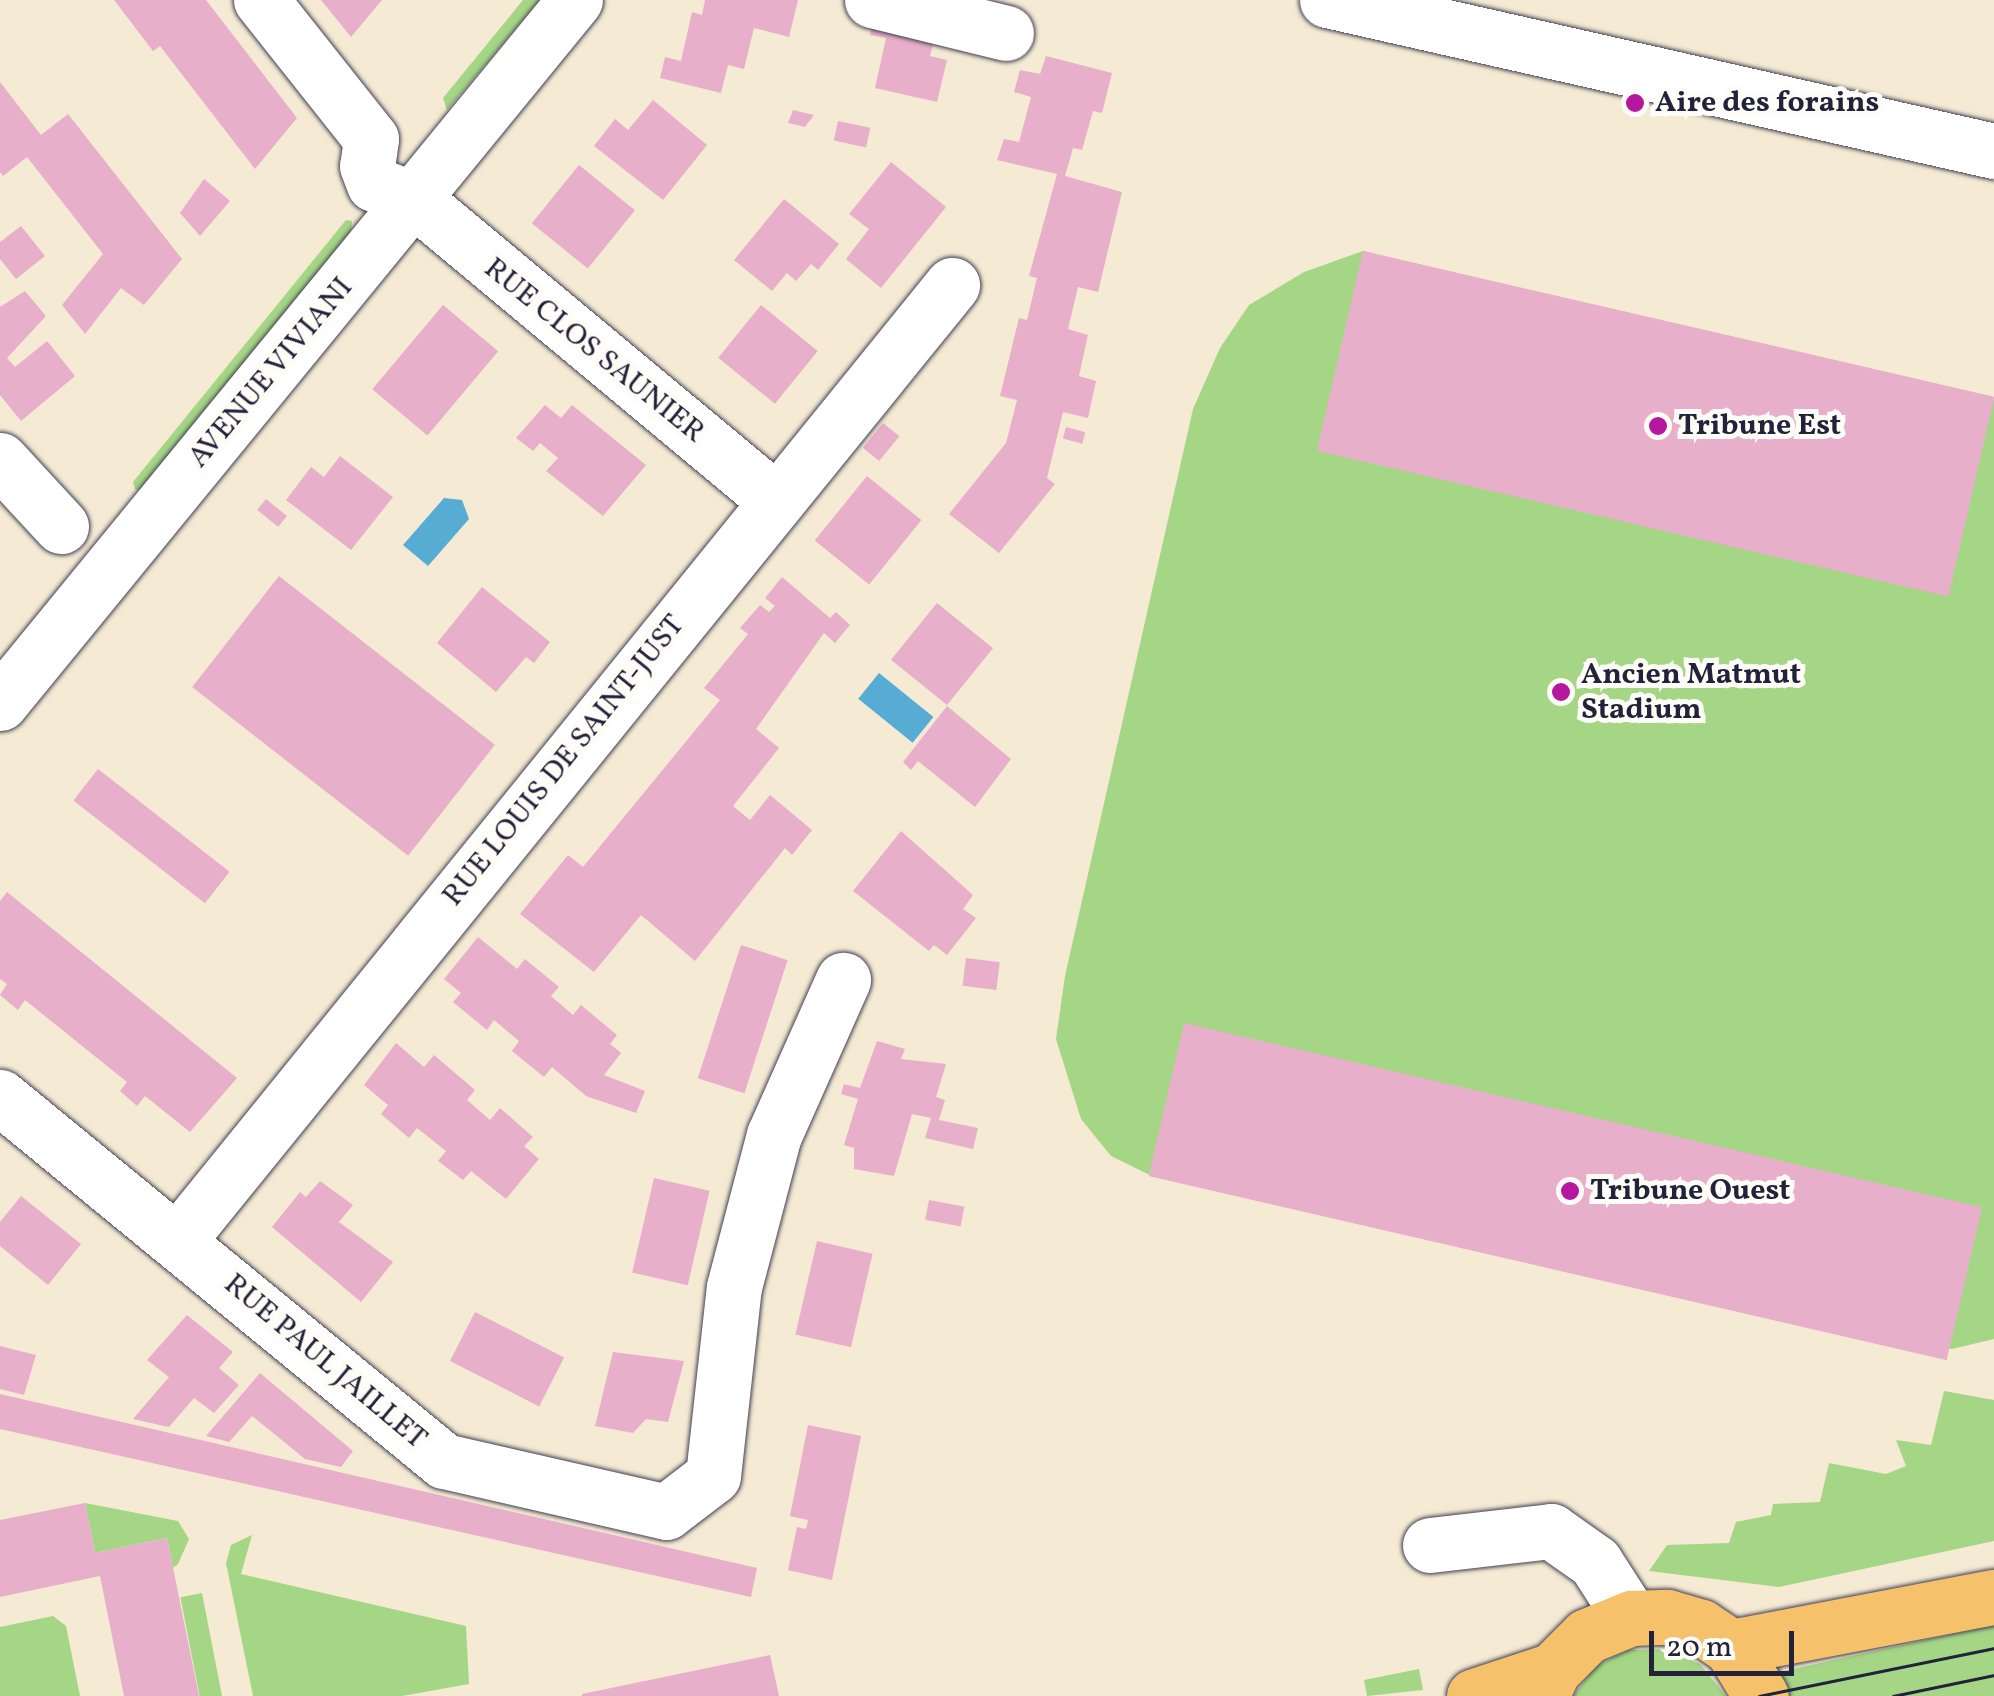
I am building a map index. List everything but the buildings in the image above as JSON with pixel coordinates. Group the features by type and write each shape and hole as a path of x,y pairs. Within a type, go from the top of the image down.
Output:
{"main road":[{"path":"1731,1647 1994,1598"},
{"path":"1474,1696 1547,1683 1587,1636 1631,1618 1667,1617 1701,1627 1731,1647 1762,1696"}],"street":[{"path":"261,0 371,139 368,166 374,184 415,200"},
{"name":"AVENUE VIVIANI","path":"0,704 575,0"},
{"path":"872,0 1006,33"},
{"path":"1327,0 1994,151"},
{"name":"RUE CLOS SAUNIER","path":"415,200 775,500"},
{"name":"RUE LOUIS DE SAINT-JUST","path":"179,1239 952,286"},
{"path":"0,460 61,526 66,561 112,563"},
{"name":"RUE PAUL JAILLET","path":"0,1097 179,1239 444,1462 666,1512 713,1476 734,1287 774,1135 843,980"},
{"path":"1430,1545 1551,1531 1595,1562 1631,1618"}],"green space":[{"path":"523,0 540,0 447,110 443,98"},
{"path":"346,220 352,221 351,234 141,491 135,489 133,482"},
{"name":"Ancien Matmut Stadium","path":"1363,251 1994,400 1994,1339 1952,1349 1154,1177 1111,1156 1081,1119 1056,1039 1065,976 1193,409 1220,348 1249,305 1304,272"},
{"path":"1944,1391 1994,1400 1994,1541 1779,1587 1649,1571 1667,1545 1729,1543 1736,1522 1771,1515 1773,1504 1820,1502 1829,1463 1886,1474 1906,1466 1896,1440 1931,1445"},
{"path":"85,1503 178,1521 189,1539 178,1564 173,1568 167,1538 95,1553"},
{"path":"252,1535 241,1574 466,1626 469,1684 402,1696 253,1696 226,1563 231,1545"},
{"path":"202,1593 222,1696 200,1696 180,1597"},
{"path":"53,1616 66,1626 80,1696 0,1696 0,1627"},
{"path":"1994,1625 1994,1696 1788,1696 1779,1672"},
{"path":"1667,1649 1700,1664 1726,1696 1573,1696 1596,1666 1628,1650"},
{"path":"1419,1669 1423,1690 1367,1696 1364,1680"}],"water":[{"path":"444,498 462,500 469,519 428,566 403,545"},
{"path":"879,673 933,717 913,743 858,699"}],"tram line":[{"path":"1759,1696 1994,1648"},
{"path":"1893,1696 1994,1675"}],"place":[{"name":"Aire des forains","path":"1635,103"},
{"name":"Tribune Est","path":"1658,426"},
{"name":"Ancien Matmut Stadium","path":"1561,692"},
{"name":"Tribune Ouest","path":"1570,1191"}]}
